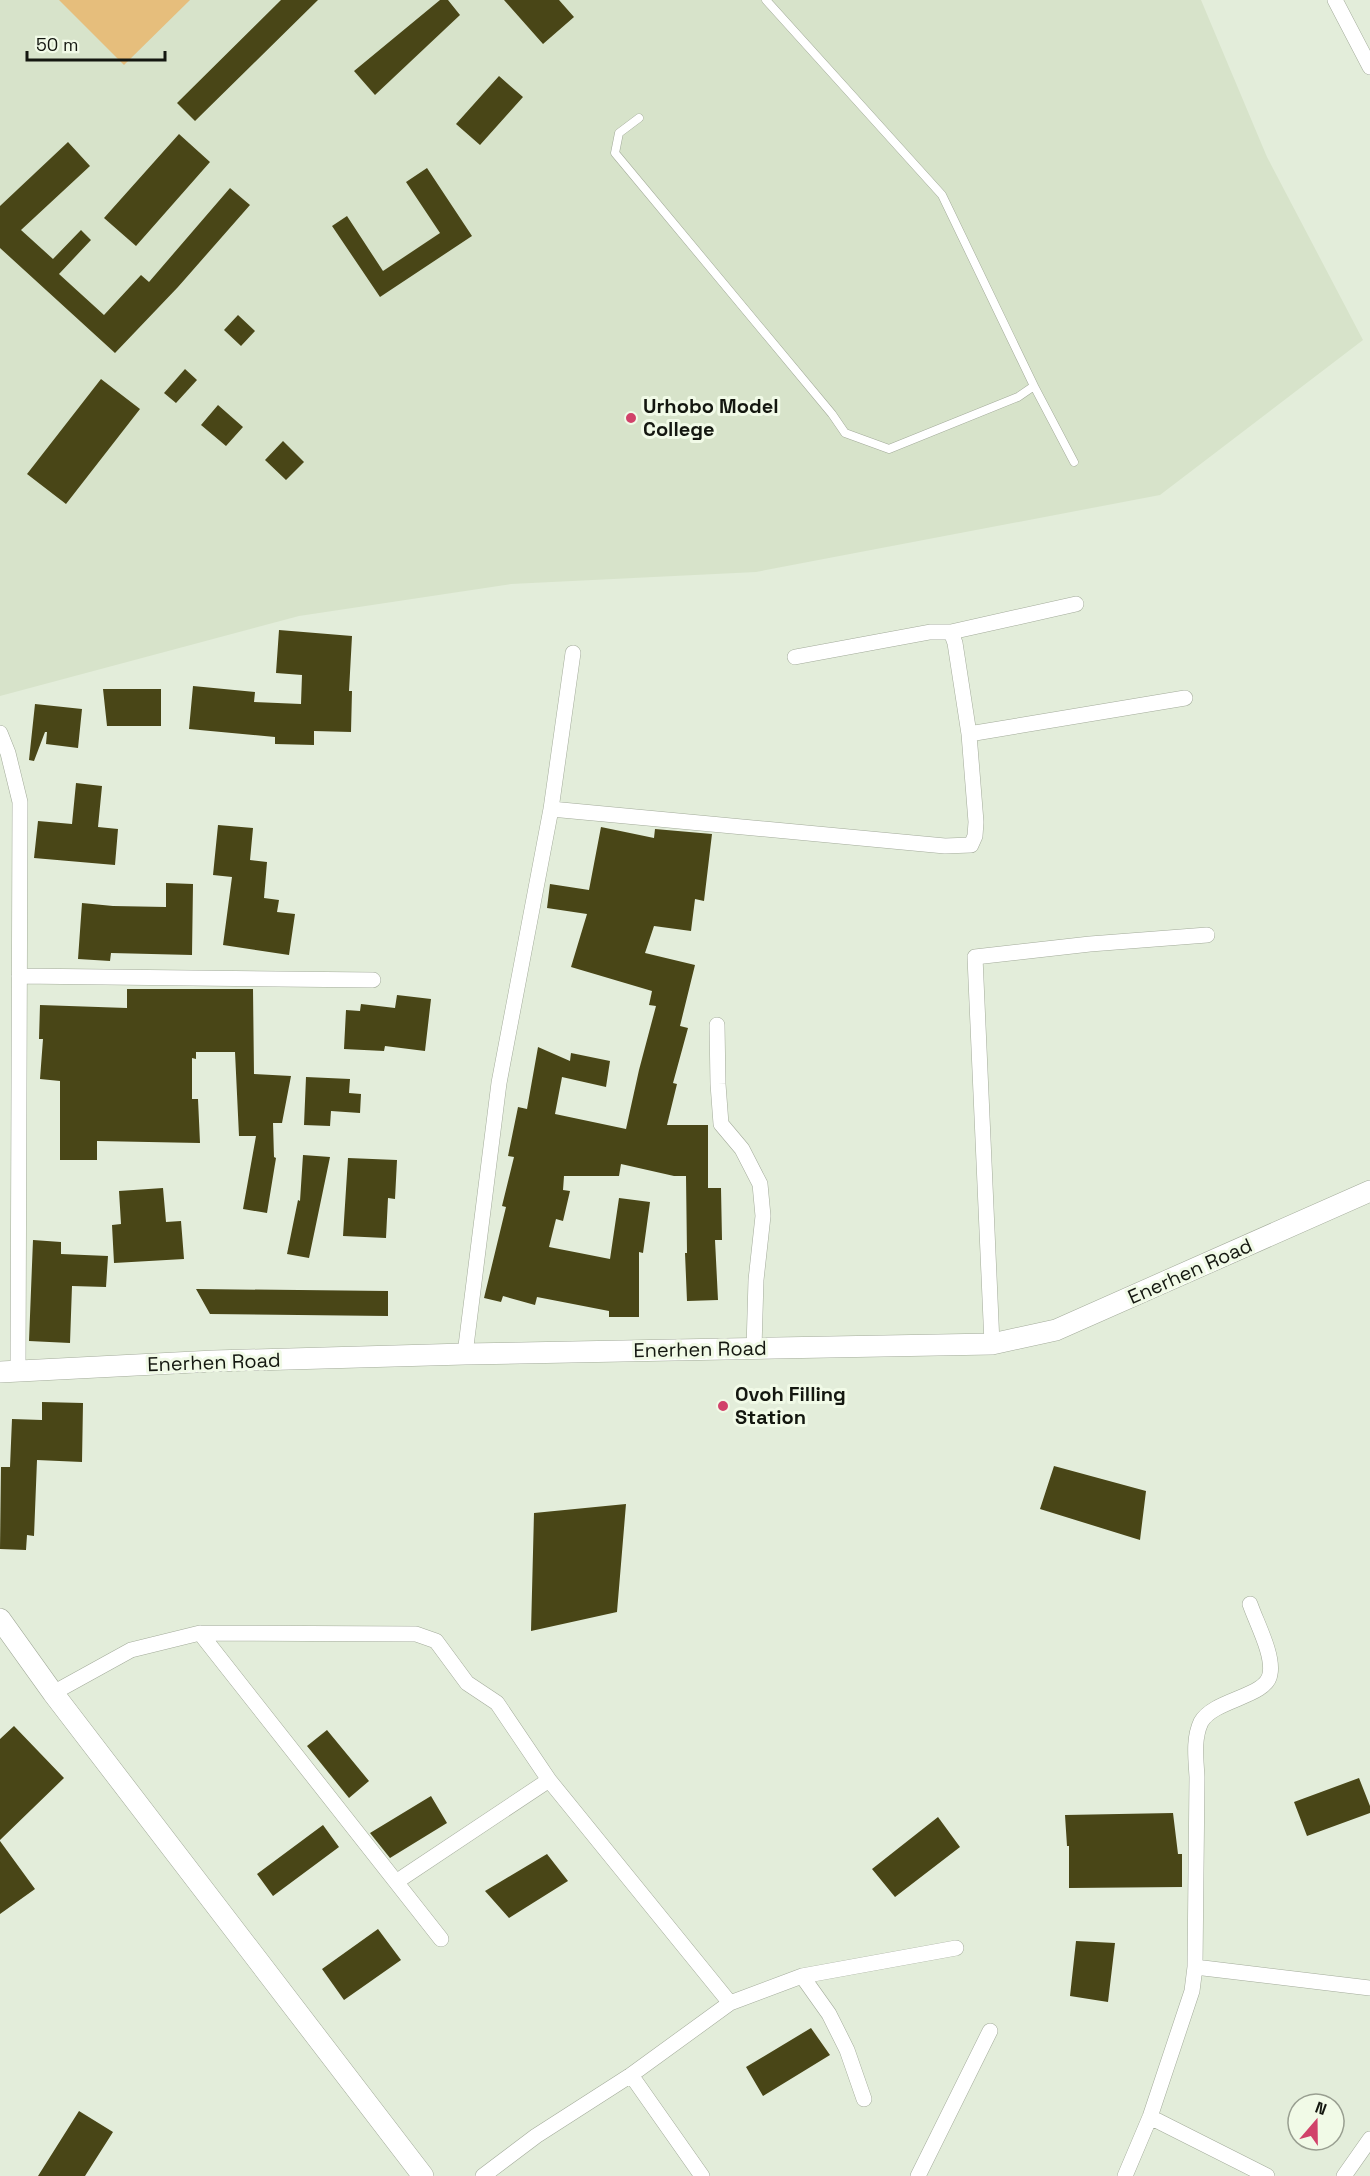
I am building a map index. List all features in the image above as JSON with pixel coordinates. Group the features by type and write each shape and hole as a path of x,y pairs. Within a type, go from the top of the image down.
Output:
{"street":[{"path":"1335,0 1370,67"},
{"path":"795,657 930,632 951,632 1076,604"},
{"path":"551,809 945,846 971,845 975,836 976,822 969,734 955,642 951,632"},
{"path":"465,1354 499,1083 551,809 573,652"},
{"path":"969,734 1185,698"},
{"path":"0,733 8,753 20,802 19,976 9,1372"},
{"path":"992,1344 975,957 1090,944 1207,935"},
{"path":"19,976 374,980"},
{"path":"717,1024 717,1084 722,1124 742,1149 760,1184 763,1216 756,1280 754,1348"},
{"name":"Enerhen Road","path":"9,1372 214,1361 992,1344 1056,1330 1370,1191"},
{"path":"1125,2176 1150,2117 1192,1990 1195,1967 1197,1777 1195,1748 1202,1722 1217,1706 1259,1689 1268,1681 1271,1673 1270,1659 1250,1604"},
{"path":"0,1619 53,1693 423,2176"},
{"path":"53,1693 131,1650 200,1633 416,1634 436,1641 467,1683 497,1703 549,1780 730,2003"},
{"path":"200,1633 441,1939"},
{"path":"396,1882 549,1780"},
{"path":"483,2176 536,2136 631,2074 730,2003 802,1976 956,1948"},
{"path":"1195,1967 1370,1988"},
{"path":"802,1976 829,2014 847,2050 864,2099"},
{"path":"918,2176 990,2031"},
{"path":"631,2074 702,2176"},
{"path":"1150,2117 1267,2176"},
{"path":"1344,2176 1370,2139"}],"lane":[{"path":"766,0 942,195 1034,386 1074,462"},
{"path":"639,118 620,133 615,153 832,414 844,433 889,449 1018,396 1034,386"}],"shaded area":[{"name":"Urhobo Model College","path":"0,0 1201,0 1267,157 1363,340 1160,495 756,572 511,584 299,616 0,696"},
{"path":"59,0 190,0 124,65"}],"building":[{"path":"281,0 318,0 195,121 177,103"},
{"path":"440,0 448,0 460,15 375,95 354,71"},
{"path":"504,0 559,0 574,17 543,44"},
{"path":"499,76 523,97 480,145 456,124"},
{"path":"179,134 210,162 136,246 104,218"},
{"path":"68,142 90,166 21,230 53,259 81,230 91,240 59,274 104,315 141,275 149,282 230,188 250,205 178,287 115,353 0,248 0,206"},
{"path":"427,168 472,236 380,297 332,226 347,216 383,271 440,233 406,182"},
{"path":"238,315 255,331 241,346 224,330"},
{"path":"185,369 197,380 176,403 164,393"},
{"path":"101,379 140,409 66,504 27,474"},
{"path":"218,405 243,427 226,446 201,425"},
{"path":"283,441 304,462 286,480 265,460"},
{"path":"279,630 352,636 349,691 352,691 351,732 314,731 314,745 275,744 275,737 189,729 193,686 255,692 254,702 301,704 302,675 276,673"},
{"path":"103,689 161,689 161,726 107,726"},
{"path":"35,704 82,709 78,748 46,744 47,732 45,732 34,761 29,760"},
{"path":"76,783 102,786 98,827 118,829 115,865 34,858 38,821 72,824"},
{"path":"218,825 253,828 250,860 267,862 264,898 279,900 277,912 295,914 289,955 223,945 232,877 213,875"},
{"path":"601,827 654,838 655,829 712,834 704,901 695,899 691,931 654,926 645,953 695,965 680,1026 688,1028 673,1083 677,1084 667,1125 708,1125 708,1188 721,1188 722,1240 715,1240 718,1300 687,1301 686,1176 674,1176 621,1164 619,1176 564,1176 563,1190 570,1191 563,1221 556,1219 549,1247 610,1259 619,1198 650,1202 643,1253 639,1252 639,1317 609,1317 609,1311 537,1297 535,1305 503,1296 501,1302 484,1298 506,1207 502,1206 514,1157 508,1156 518,1107 527,1109 538,1047 570,1061 571,1053 610,1061 606,1087 562,1077 555,1114 626,1129 656,1006 649,1005 652,991 571,967 587,914 547,908 550,884 589,890"},
{"path":"166,883 193,884 192,955 111,953 110,961 78,959 82,903 166,907"},
{"path":"127,989 253,989 254,1074 291,1076 282,1123 273,1123 274,1157 276,1158 267,1213 243,1209 256,1136 239,1136 235,1052 196,1052 196,1059 192,1058 192,1099 198,1099 200,1143 97,1141 97,1160 60,1160 60,1081 40,1079 43,1039 39,1039 40,1005 127,1008"},
{"path":"397,995 431,999 425,1051 385,1046 384,1051 344,1049 346,1010 360,1011 361,1004 395,1008"},
{"path":"306,1077 350,1079 349,1093 361,1094 360,1113 331,1111 330,1126 304,1125"},
{"path":"303,1155 330,1157 309,1258 287,1254 298,1200 300,1201"},
{"path":"348,1158 397,1160 395,1199 388,1198 386,1238 343,1236"},
{"path":"163,1188 166,1222 181,1221 184,1259 114,1263 112,1225 121,1224 119,1191"},
{"path":"33,1240 61,1242 61,1254 108,1256 106,1287 72,1286 70,1343 29,1341"},
{"path":"196,1289 388,1291 388,1316 210,1314"},
{"path":"42,1402 83,1403 82,1462 37,1460 34,1536 27,1535 26,1550 0,1549 1,1467 10,1467 12,1419 42,1420"},
{"path":"1054,1466 1146,1491 1140,1540 1040,1509"},
{"path":"626,1504 617,1612 531,1631 534,1513"},
{"path":"14,1726 64,1778 0,1840 0,1739"},
{"path":"327,1730 369,1781 349,1798 307,1746"},
{"path":"1359,1778 1370,1806 1370,1813 1307,1836 1294,1802"},
{"path":"431,1796 447,1823 390,1858 370,1833"},
{"path":"1173,1813 1178,1854 1182,1854 1182,1887 1069,1888 1069,1846 1067,1846 1065,1815"},
{"path":"938,1817 960,1847 895,1897 872,1869"},
{"path":"323,1825 339,1847 273,1896 257,1874"},
{"path":"0,1841 35,1889 0,1914"},
{"path":"547,1854 568,1881 509,1918 485,1891"},
{"path":"378,1929 401,1960 344,2000 322,1969"},
{"path":"1076,1941 1115,1943 1108,2002 1070,1996"},
{"path":"811,2028 830,2055 763,2096 746,2067"},
{"path":"79,2111 113,2132 85,2176 38,2176"}],"place":[{"name":"Urhobo Model College","path":"631,418"},
{"name":"Ovoh Filling Station","path":"723,1406"}]}
